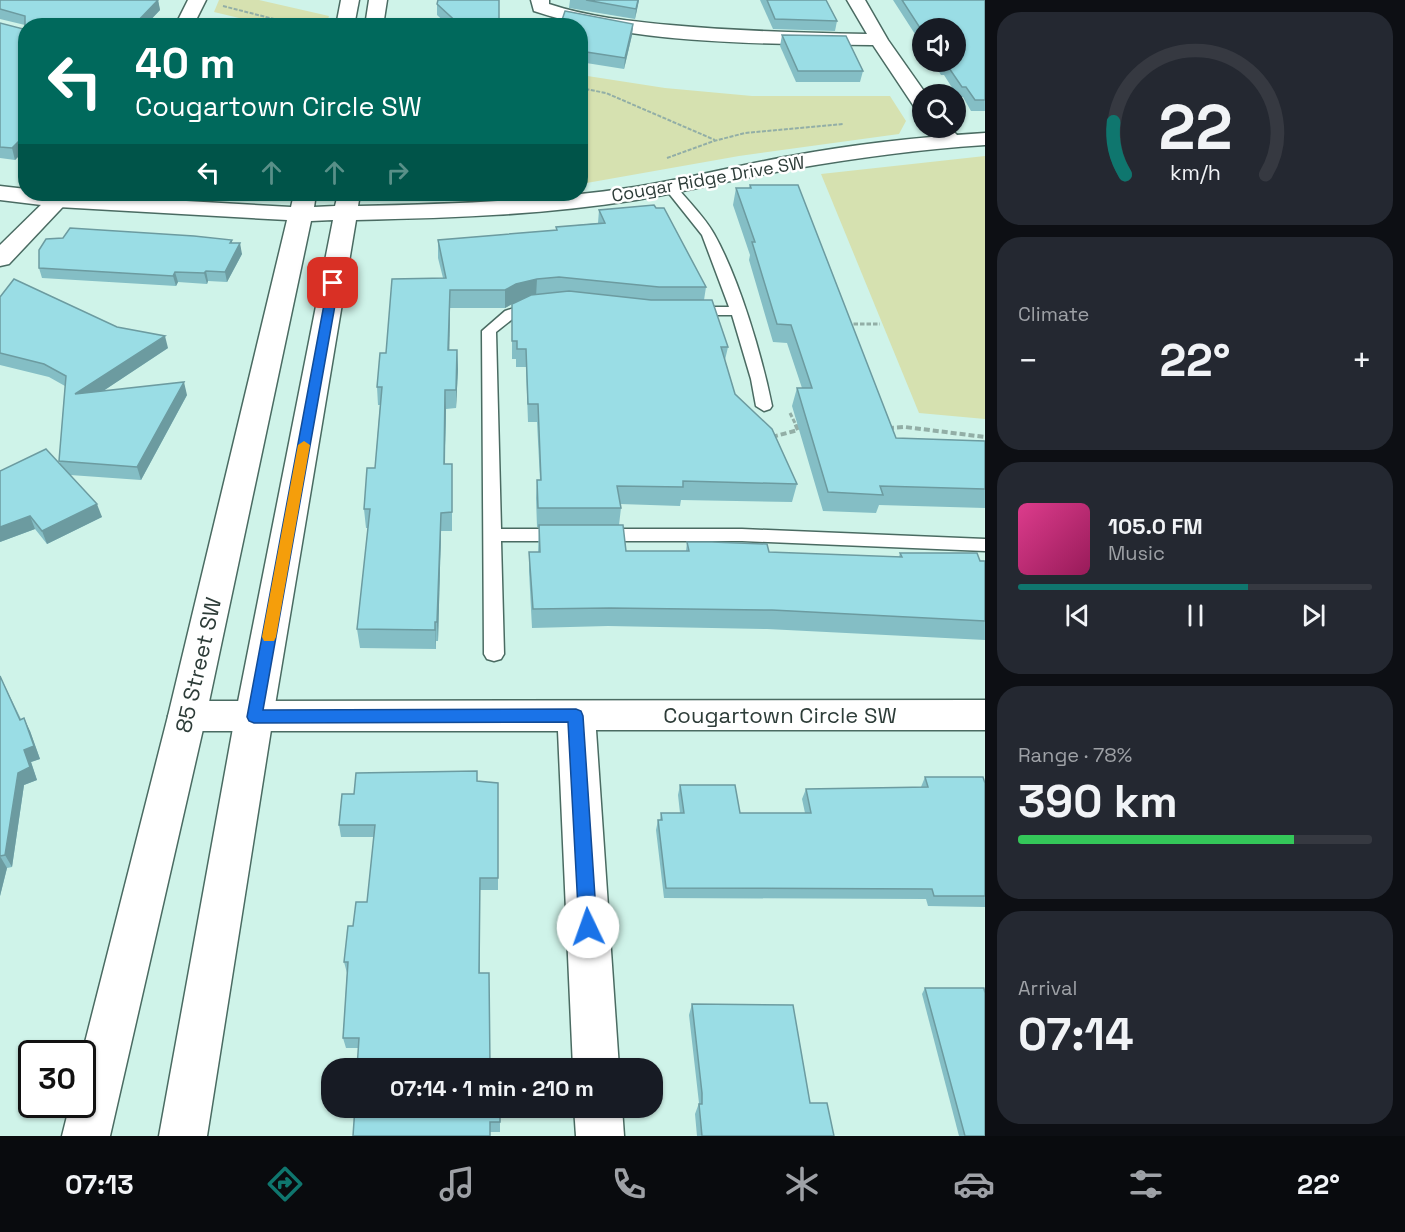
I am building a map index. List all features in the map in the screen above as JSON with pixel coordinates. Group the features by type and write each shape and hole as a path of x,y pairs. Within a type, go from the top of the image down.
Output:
{"street":[{"path":"187,18 196,0"},
{"path":"347,18 350,0"},
{"path":"375,18 378,0"},
{"path":"540,0 540,7 561,15 580,18"},
{"path":"856,0 879,40 912,89"},
{"path":"588,19 643,28 752,38 879,40"},
{"name":"Cougar Ridge Drive SW","path":"966,137 985,139"},
{"name":"Cougar Ridge Drive SW","path":"588,199 923,138"},
{"name":"Cougar Ridge Drive SW","path":"0,193 18,194"},
{"path":"0,259 57,201"},
{"name":"Cougar Ridge Drive SW","path":"199,201 348,204 461,211 576,201"},
{"name":"85 Street SW","path":"86,1136 186,716 302,204"},
{"path":"183,1136 254,717 348,204"},
{"name":"Cougartown Circle SW","path":"186,716 985,715"},
{"path":"576,716 595,1058"},
{"path":"599,1118 600,1136"}],"lane":[{"path":"669,186 708,234 731,288 759,379 764,406"},
{"path":"494,654 494,536 489,331 506,314 519,308 547,304"},
{"path":"672,311 737,311"},
{"path":"494,536 742,535 985,545"}],"path":[{"path":"217,4 270,18"},
{"path":"588,90 606,93 715,140"},
{"path":"846,324 880,324"},
{"path":"764,406 787,405 798,430"},
{"path":"883,429 905,427 985,437"},
{"path":"767,438 807,429"}],"green space":[{"path":"219,0 259,0 329,16 328,18 239,18 214,12"},
{"path":"588,76 665,88 752,96 890,96 906,121 899,134 739,156 588,183"},
{"path":"985,156 985,419 919,413 821,174"}],"building":[{"path":"0,0 158,0 141,18 25,18 25,16 0,9"},
{"path":"438,0 499,0 499,18 452,18 437,4"},
{"path":"586,0 638,0 636,9"},
{"path":"767,0 826,0 837,21 775,19"},
{"path":"902,0 985,0 985,100 975,100 966,84 960,84 952,72 966,72 966,18 914,18"},
{"path":"565,11 633,24 625,58 588,52 588,18 563,18"},
{"path":"0,23 18,28 18,142 12,148 0,147"},
{"path":"782,35 846,36 863,71 798,71"},
{"path":"750,185 798,185 896,438 985,441 985,489 880,486 883,495 828,492 797,388 812,388 791,325 777,324 752,242 755,242 736,188 751,188"},
{"path":"654,205 656,208 664,208 706,287 659,287 559,277 516,284 505,290 450,290 448,350 457,350 456,390 445,390 444,464 452,464 452,512 441,513 435,630 357,629 370,509 364,509 367,468 375,468 382,387 377,387 380,353 386,353 392,279 446,278 438,240 557,230 556,227 605,223 599,210"},
{"path":"70,228 194,236 240,243 225,272 175,272 173,276 39,268 39,250 46,239 63,238"},
{"path":"14,279 117,327 165,336 75,394 184,382 137,467 59,461 66,376 44,364 0,353 0,297"},
{"path":"569,291 651,300 712,300 728,347 721,347 735,394 772,429 797,484 683,481 683,487 617,486 621,508 538,508 537,480 541,480 538,404 528,404 526,349 517,349 517,341 512,341 512,304 531,295"},
{"path":"46,449 97,504 42,531 30,516 0,527 0,471"},
{"path":"539,525 623,525 626,551 689,551 687,542 712,542 767,544 769,552 902,557 900,553 977,553 980,561 985,561 985,621 772,610 533,609 529,552 540,552"},
{"path":"0,676 20,720 24,718 34,746 24,750 30,767 18,773 5,855 0,856"},
{"path":"477,771 477,781 498,783 498,878 480,878 479,973 489,973 490,1058 358,1058 359,1038 343,1038 348,962 344,962 348,926 353,926 356,902 367,902 375,825 339,825 342,794 354,794 356,773"},
{"path":"925,777 983,777 985,783 985,896 934,896 932,889 666,888 658,820 662,820 661,813 684,813 680,785 735,785 740,813 811,813 806,789 928,787"},
{"path":"925,988 984,988 985,1136 965,1136"},
{"path":"692,1004 793,1005 810,1103 827,1103 834,1136 702,1136 699,1104 702,1104 702,1093"},
{"path":"354,1118 500,1118 500,1122 490,1122 490,1136 353,1136"}],"slow traffic":[{"path":"269,637 304,445"}],"route":[{"path":"333,283 254,717 576,716 588,927"}]}
